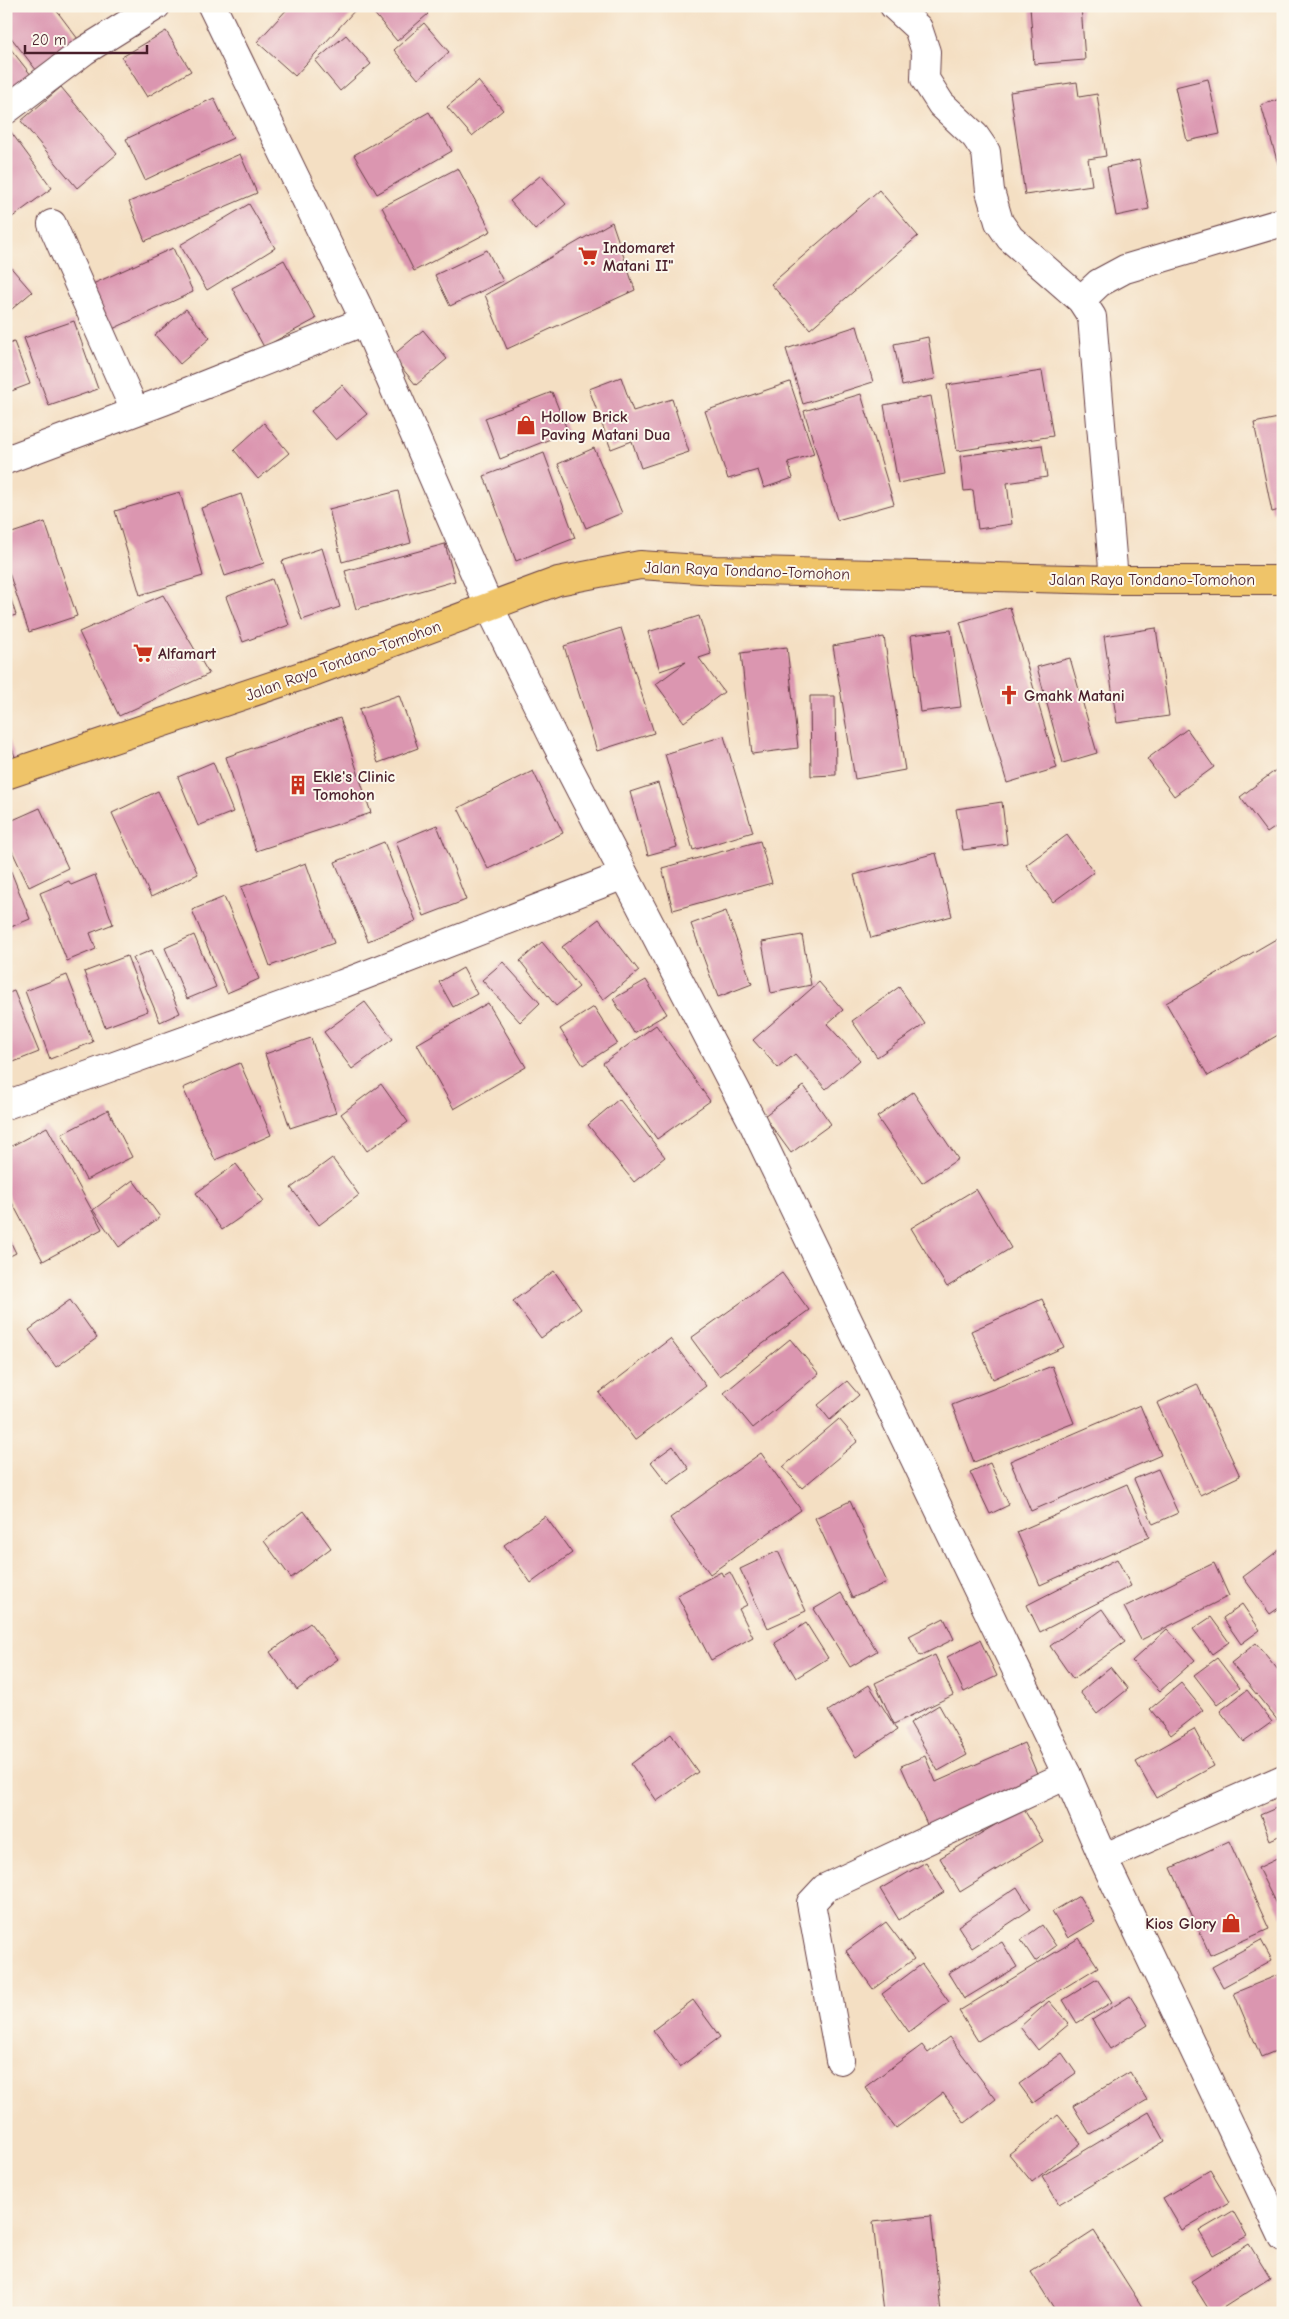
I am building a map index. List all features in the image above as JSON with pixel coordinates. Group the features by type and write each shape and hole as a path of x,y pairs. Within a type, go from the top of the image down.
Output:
{"highway":[{"name":"Jalan Raya Tondano-Tomohon","path":"6,776 297,677 558,581 640,565 715,570 1114,580 1283,580"}],"street":[{"path":"6,110 84,51 156,6"},
{"path":"213,6 364,320 489,606 624,876 752,1121 1067,1775 1103,1858 1283,2237"},
{"path":"894,6 918,28 926,52 925,79 941,104 975,136 986,152 990,191 999,222 1010,238 1080,300 1092,317 1114,580"},
{"path":"1080,300 1099,284 1125,269 1283,222"},
{"path":"52,224 135,411"},
{"path":"6,460 364,320"},
{"path":"6,1104 342,984 624,876"},
{"path":"840,2060 811,1903 815,1896 825,1888 1067,1775"},
{"path":"1103,1858 1283,1779"}],"building":[{"path":"14,6 53,6 81,43 40,75 6,31 6,12"},
{"path":"290,6 354,6 356,9 295,76 257,42"},
{"path":"379,6 421,6 428,14 397,41 373,12"},
{"path":"1030,6 1081,6 1085,60 1034,64"},
{"path":"424,23 449,52 418,79 394,50"},
{"path":"166,31 191,71 147,97 122,57"},
{"path":"346,35 371,64 340,91 315,61"},
{"path":"6,43 35,80 6,103"},
{"path":"1208,79 1220,134 1187,141 1175,87"},
{"path":"478,81 503,110 472,136 447,107"},
{"path":"1077,82 1079,97 1097,94 1106,156 1088,159 1092,185 1025,195 1010,92"},
{"path":"61,87 117,154 77,188 21,121"},
{"path":"214,98 233,138 145,180 126,139"},
{"path":"1283,98 1283,173 1281,174 1261,105"},
{"path":"429,112 452,151 377,194 354,155"},
{"path":"8,128 52,188 7,221 6,129"},
{"path":"240,154 257,193 145,241 129,202"},
{"path":"1139,160 1149,209 1116,216 1107,167"},
{"path":"458,168 491,231 414,271 382,207"},
{"path":"541,175 566,204 535,230 510,201"},
{"path":"879,190 918,236 810,329 771,284"},
{"path":"249,204 275,248 207,290 180,245"},
{"name":"Indomaret Matani II\"","path":"612,222 635,290 507,349 485,295"},
{"path":"173,248 193,292 106,332 86,287"},
{"path":"487,250 503,281 450,306 435,275"},
{"path":"284,260 316,319 264,347 232,288"},
{"path":"6,264 32,292 6,314"},
{"path":"186,309 210,338 180,364 155,335"},
{"path":"74,321 98,389 49,406 24,338"},
{"path":"857,326 873,382 803,404 786,349"},
{"path":"423,330 447,359 416,385 392,356"},
{"path":"928,337 935,379 902,386 894,344"},
{"path":"14,342 30,384 6,393 6,345"},
{"path":"1042,371 1053,436 957,451 947,385"},
{"path":"621,377 633,411 672,399 689,452 641,468 632,441 611,449 589,389"},
{"path":"790,382 814,454 788,462 793,478 764,488 758,470 728,479 705,411"},
{"path":"342,385 367,414 336,440 311,411"},
{"name":"Hollow Brick Paving Matani Dua","path":"552,392 568,432 500,459 485,418"},
{"path":"861,394 894,504 837,520 804,411"},
{"path":"931,396 945,474 898,483 884,405"},
{"path":"1283,417 1283,509 1272,512 1254,423"},
{"path":"264,423 289,453 258,479 234,450"},
{"path":"1042,445 1047,477 1007,483 1012,524 978,529 973,490 964,491 960,456"},
{"path":"594,448 622,513 586,528 558,464"},
{"path":"544,453 575,538 516,561 484,476"},
{"path":"398,491 411,543 342,562 329,509"},
{"path":"180,492 203,576 140,595 115,511"},
{"path":"241,494 264,563 225,576 201,508"},
{"path":"45,522 77,616 29,632 6,564 6,535"},
{"path":"445,544 455,581 356,609 345,571"},
{"path":"322,548 340,607 302,620 282,561"},
{"path":"272,579 289,625 243,642 226,597"},
{"path":"6,584 16,615 6,618"},
{"name":"Alfamart","path":"163,595 209,674 119,716 79,632"},
{"name":"Gmahk Matani","path":"1010,607 1057,768 1007,783 960,622"},
{"path":"699,616 711,654 699,658 724,692 684,722 656,684 686,662 660,671 648,632"},
{"path":"621,628 654,733 597,751 564,646"},
{"path":"1156,628 1169,716 1117,723 1104,636"},
{"path":"951,630 961,707 920,712 911,635"},
{"path":"884,637 905,770 855,779 833,646"},
{"path":"787,647 798,748 752,754 741,653"},
{"path":"1070,658 1097,753 1063,763 1037,667"},
{"path":"399,695 418,748 378,763 359,709"},
{"path":"810,696 835,696 836,775 811,776"},
{"name":"Ekle's Clinic Tomohon","path":"340,718 371,813 256,851 226,757"},
{"path":"1187,729 1214,767 1174,796 1147,759"},
{"path":"6,732 18,765 6,769"},
{"path":"724,736 753,832 693,850 665,754"},
{"path":"213,762 233,812 198,826 178,777"},
{"path":"1280,767 1283,770 1283,822 1267,833 1240,797"},
{"path":"533,771 563,833 488,869 458,808"},
{"path":"658,783 677,847 648,855 630,792"},
{"path":"158,791 198,874 151,897 112,813"},
{"path":"1002,802 1007,844 963,850 956,809"},
{"path":"40,808 68,868 29,887 6,838 6,823"},
{"path":"437,825 466,900 424,916 396,842"},
{"path":"1067,835 1094,872 1053,902 1026,865"},
{"path":"760,841 772,883 673,910 662,868"},
{"path":"384,842 416,921 368,941 335,862"},
{"path":"936,853 952,916 871,938 854,875"},
{"path":"6,859 30,919 6,929"},
{"path":"306,863 334,943 270,966 241,887"},
{"path":"95,875 113,924 90,933 96,949 67,961 40,893 69,881 71,885"},
{"path":"224,897 259,979 227,993 192,910"},
{"path":"726,911 752,984 718,997 691,924"},
{"path":"599,919 639,971 603,1000 562,947"},
{"path":"194,935 216,987 187,999 165,948"},
{"path":"802,935 811,985 771,993 762,942"},
{"path":"1283,935 1283,1032 1208,1076 1166,1003"},
{"path":"542,942 579,987 556,1006 520,961"},
{"path":"152,950 180,1013 160,1022 133,958"},
{"path":"127,956 148,1011 105,1027 84,972"},
{"path":"503,962 540,1003 520,1022 482,980"},
{"path":"463,968 477,994 453,1007 439,982"},
{"path":"67,975 93,1042 50,1059 25,991"},
{"path":"646,980 667,1014 634,1033 613,999"},
{"path":"819,982 843,1010 827,1024 860,1060 826,1089 795,1054 778,1068 753,1040"},
{"path":"899,987 925,1024 877,1057 852,1021"},
{"path":"14,991 39,1052 6,1065 6,994"},
{"path":"365,1002 393,1039 352,1069 324,1032"},
{"path":"488,1003 526,1067 454,1109 417,1044"},
{"path":"594,1007 617,1043 583,1065 560,1029"},
{"path":"656,1025 710,1101 657,1139 603,1063"},
{"path":"311,1038 336,1113 290,1128 265,1054"},
{"path":"240,1063 271,1135 215,1160 183,1088"},
{"path":"381,1084 408,1122 367,1151 341,1114"},
{"path":"804,1086 831,1124 791,1153 764,1116"},
{"path":"913,1092 958,1159 922,1183 877,1117"},
{"path":"619,1099 665,1157 634,1182 588,1125"},
{"path":"108,1110 132,1157 86,1180 62,1134"},
{"path":"47,1127 102,1229 43,1261 6,1191 6,1149"},
{"path":"332,1158 359,1195 319,1225 291,1188"},
{"path":"236,1164 264,1201 222,1230 196,1193"},
{"path":"133,1180 160,1217 119,1247 93,1210"},
{"path":"976,1189 1011,1248 947,1287 911,1228"},
{"path":"6,1233 16,1253 6,1258"},
{"path":"554,1271 581,1309 541,1338 513,1301"},
{"path":"782,1273 809,1310 719,1376 691,1338"},
{"path":"1042,1299 1064,1347 993,1379 971,1331"},
{"path":"70,1300 97,1338 56,1367 29,1330"},
{"path":"670,1339 706,1386 635,1440 599,1393"},
{"path":"790,1339 819,1374 753,1428 724,1393"},
{"path":"1052,1366 1074,1423 974,1462 952,1405"},
{"path":"847,1381 859,1395 830,1420 818,1405"},
{"path":"1197,1384 1240,1476 1200,1495 1157,1403"},
{"path":"1140,1405 1161,1455 1031,1511 1010,1461"},
{"path":"839,1419 858,1441 802,1488 783,1467"},
{"path":"673,1446 689,1469 668,1484 651,1462"},
{"path":"761,1453 801,1510 710,1574 670,1518"},
{"path":"990,1463 1009,1505 990,1514 970,1472"},
{"path":"1158,1469 1178,1513 1153,1524 1134,1479"},
{"path":"1127,1484 1149,1537 1040,1585 1017,1532"},
{"path":"850,1501 887,1582 852,1598 815,1518"},
{"path":"304,1511 331,1548 291,1578 264,1541"},
{"path":"545,1516 572,1553 531,1583 504,1545"},
{"path":"1283,1547 1283,1605 1270,1614 1243,1577"},
{"path":"778,1551 806,1611 768,1628 740,1569"},
{"path":"1117,1559 1131,1586 1040,1632 1027,1605"},
{"path":"1214,1563 1229,1596 1141,1640 1124,1607"},
{"path":"721,1572 723,1576 730,1572 747,1605 739,1609 753,1637 711,1660 677,1595"},
{"path":"841,1593 877,1651 850,1667 814,1609"},
{"path":"1242,1604 1260,1630 1241,1644 1223,1618"},
{"path":"1102,1609 1125,1642 1073,1679 1050,1646"},
{"path":"1211,1617 1229,1642 1212,1654 1193,1629"},
{"path":"944,1618 954,1639 920,1656 909,1636"},
{"path":"310,1623 338,1659 297,1690 270,1652"},
{"path":"806,1623 828,1658 796,1678 775,1643"},
{"path":"1167,1629 1195,1660 1160,1691 1132,1661"},
{"path":"980,1640 997,1676 964,1692 947,1657"},
{"path":"1256,1643 1283,1676 1283,1727 1231,1663"},
{"path":"935,1655 953,1695 894,1724 875,1683"},
{"path":"1217,1658 1240,1688 1217,1705 1194,1675"},
{"path":"1110,1667 1128,1689 1097,1714 1080,1692"},
{"path":"1181,1683 1203,1710 1171,1735 1150,1709"},
{"path":"869,1685 897,1730 856,1757 828,1711"},
{"path":"1247,1690 1272,1722 1244,1742 1220,1711"},
{"path":"939,1705 967,1755 938,1771 910,1723"},
{"path":"1194,1729 1214,1766 1156,1798 1136,1762"},
{"path":"671,1734 698,1772 657,1801 631,1764"},
{"path":"1024,1743 1041,1783 930,1831 901,1766 925,1756 936,1782"},
{"path":"1283,1805 1283,1834 1270,1840 1260,1815"},
{"path":"1023,1808 1043,1841 960,1892 940,1858"},
{"path":"1229,1841 1269,1929 1210,1955 1171,1868"},
{"path":"1283,1856 1283,1918 1258,1868"},
{"path":"926,1862 944,1892 899,1920 880,1889"},
{"path":"1017,1887 1031,1909 972,1948 958,1926"},
{"path":"1079,1896 1095,1922 1068,1938 1052,1912"},
{"path":"886,1922 914,1959 873,1989 846,1951"},
{"path":"1042,1925 1056,1946 1035,1961 1021,1940"},
{"path":"1079,1938 1098,1967 978,2041 959,2011"},
{"path":"1261,1940 1272,1960 1223,1987 1212,1967"},
{"path":"1002,1942 1017,1967 964,1999 948,1973"},
{"path":"922,1964 949,2002 909,2032 882,1994"},
{"path":"1283,1973 1283,2048 1261,2057 1234,1993"},
{"path":"1097,1979 1112,2002 1077,2023 1063,2000"},
{"path":"1130,1996 1148,2025 1110,2049 1092,2020"},
{"path":"693,2000 720,2037 680,2067 653,2030"},
{"path":"1049,2001 1069,2024 1038,2050 1020,2027"},
{"path":"949,2037 996,2099 965,2123 943,2093 896,2128 865,2087 922,2045 928,2053"},
{"path":"1062,2053 1076,2073 1033,2103 1019,2084"},
{"path":"1130,2072 1147,2100 1090,2134 1073,2106"},
{"path":"1149,2112 1165,2141 1059,2204 1042,2176"},
{"path":"1058,2115 1081,2143 1032,2182 1009,2154"},
{"path":"1210,2170 1229,2202 1182,2230 1163,2198"},
{"path":"1233,2211 1247,2236 1213,2255 1199,2231"},
{"path":"931,2216 941,2313 883,2313 873,2222"},
{"path":"1094,2231 1146,2313 1057,2313 1031,2272"},
{"path":"1249,2244 1270,2278 1215,2313 1211,2313 1191,2281"}],"place":[{"name":"Indomaret Matani II\"","path":"588,256"},
{"name":"Hollow Brick Paving Matani Dua","path":"526,425"},
{"name":"Alfamart","path":"143,653"},
{"name":"Gmahk Matani","path":"1009,695"},
{"name":"Ekle's Clinic Tomohon","path":"298,785"},
{"name":"Kios Glory","path":"1231,1923"}]}
